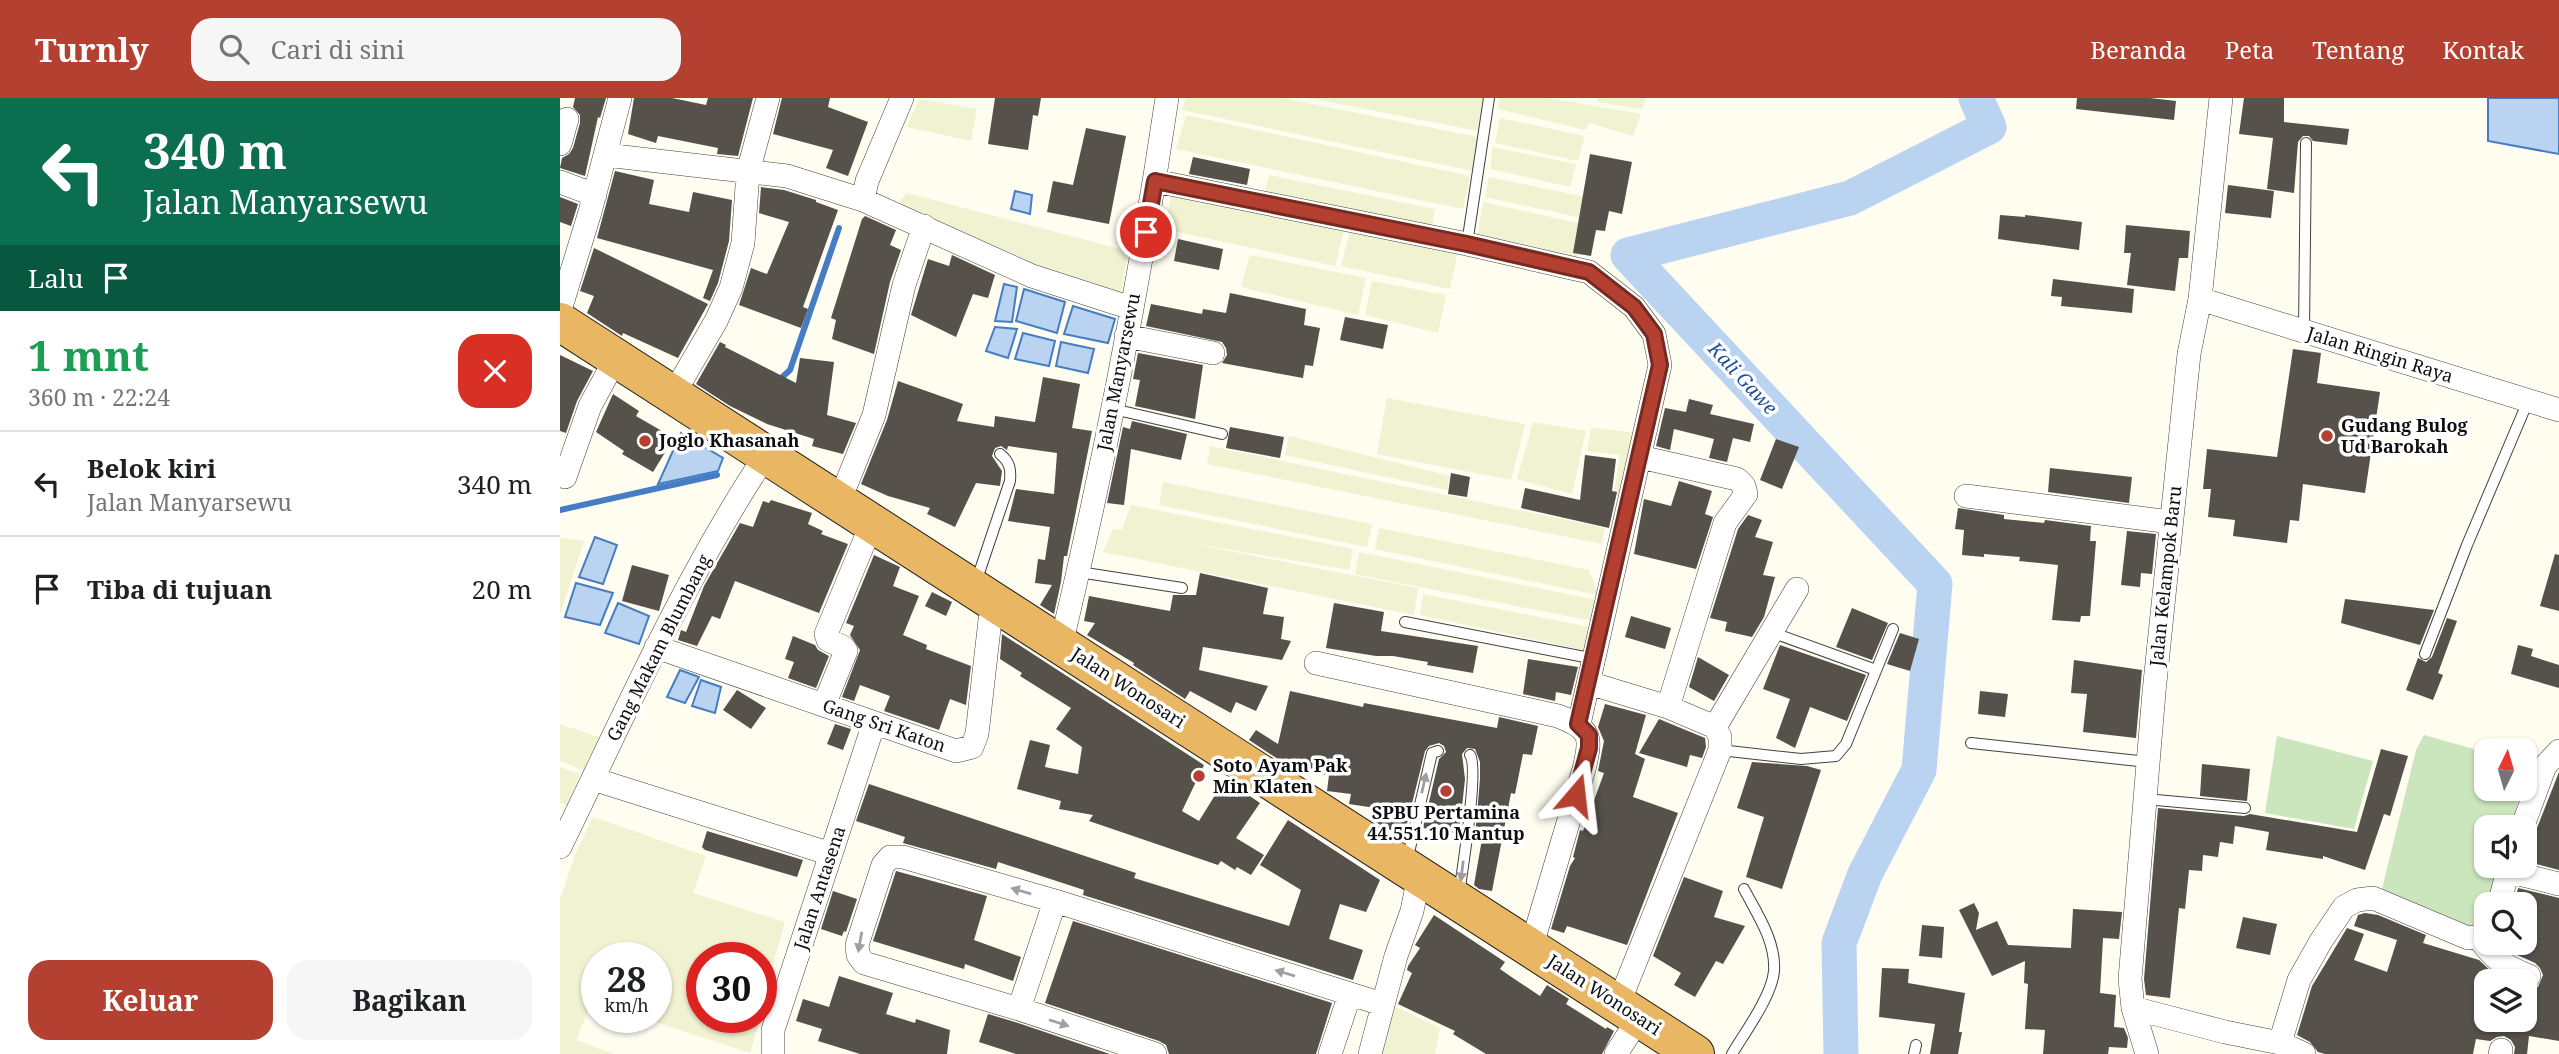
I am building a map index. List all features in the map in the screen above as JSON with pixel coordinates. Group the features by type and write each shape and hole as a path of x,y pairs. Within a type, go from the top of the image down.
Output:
{"highway":[{"name":"Jalan Wonosari","path":"560,322 1695,1054"}],"street":[{"path":"560,310 595,195 620,98"},
{"path":"673,395 716,321 731,288 743,243 748,172 768,98"},
{"path":"854,198 867,181 902,98"},
{"name":"Jalan Manyarsewu","path":"1061,645 1113,409 1155,181 1167,98"},
{"name":"Jalan Kelampok Baru","path":"2147,1054 2133,1008 2130,979 2171,522 2189,354 2200,299 2221,98"},
{"path":"560,144 567,119"},
{"path":"606,155 787,176 854,198 924,226 1032,276 1131,308"},
{"path":"1155,181 1467,244 1589,272 1634,307 1654,334 1660,365 1578,724"},
{"path":"560,182 595,195"},
{"path":"839,502 874,415 904,285 924,226"},
{"name":"Jalan Ringin Raya","path":"2200,299 2559,410"},
{"path":"1126,336 1213,354"},
{"path":"565,477 590,406 616,358"},
{"name":"Gang Makam Blumbang","path":"560,846 656,647 744,487 751,445"},
{"path":"1640,457 1737,479 1744,486 1746,494 1725,523 1668,707"},
{"path":"1966,496 2171,522"},
{"path":"824,705 846,651 828,640 826,634 872,523"},
{"path":"1715,727 1797,589"},
{"name":"Gang Sri Katon","path":"656,647 956,751 972,747 977,734 990,620 984,595"},
{"path":"1316,663 1558,716 1578,724 1589,735 1587,759 1531,948"},
{"path":"1589,683 1668,707 1715,727 1720,737 1720,750 1616,1054"},
{"name":"Jalan Antasena","path":"773,1054 774,1030 874,723"},
{"path":"2527,815 2545,766 2559,751"},
{"path":"593,779 831,854"},
{"path":"1155,1054 1019,1009 864,963 858,955 857,944 883,865 890,857 903,856 1382,1004"},
{"path":"1370,1054 1395,956 1412,911 1413,872"},
{"path":"2537,878 2559,884"},
{"path":"2280,1042 2299,980 2320,941 2344,907 2357,900 2372,898 2468,938 2474,937"},
{"path":"1019,1009 1055,901"},
{"path":"2493,955 2512,969"},
{"path":"1330,1054 1350,994"},
{"path":"2133,1008 2225,1032 2280,1042 2304,1054"}],"lane":[{"path":"1467,244 1489,98"},
{"path":"2304,331 2306,143"},
{"path":"2426,654 2467,545 2528,401"},
{"path":"1113,409 1222,434"},
{"path":"984,595 1010,481 1011,469 1000,454"},
{"path":"1079,572 1182,588"},
{"path":"1405,622 1595,659"},
{"path":"1720,750 1801,759 1836,756 1846,744 1893,629"},
{"path":"1771,632 1876,670"},
{"path":"1971,743 2148,762"},
{"path":"1413,872 1425,777 1432,753 1438,751"},
{"path":"1458,901 1471,796 1473,760 1470,755"},
{"path":"2145,799 2245,807"},
{"path":"1732,1054 1760,1005 1774,971 1765,928 1744,889"}],"green space":[{"path":"1186,98 1282,98 1478,137 1473,171 1182,110"},
{"path":"1309,98 1483,98 1478,131"},
{"path":"1500,98 1548,98 1641,114 1633,136 1589,123 1585,130 1498,109"},
{"path":"1598,98 1646,98 1642,109 1597,102"},
{"path":"919,99 977,109 971,141 907,127"},
{"path":"1186,115 1470,176 1463,209 1176,149"},
{"path":"1500,118 1585,136 1578,161 1495,143"},
{"path":"1492,147 1576,164 1570,187 1491,169"},
{"path":"1269,175 1435,209 1431,232 1264,196"},
{"path":"1489,177 1590,198 1587,219 1485,197"},
{"path":"907,193 1128,251 1120,298 1026,267 1012,253 896,205"},
{"path":"1172,194 1344,230 1335,266 1164,229"},
{"path":"1483,202 1582,224 1577,260 1477,238"},
{"path":"1350,231 1458,251 1450,289 1341,266"},
{"path":"1250,255 1366,278 1358,315 1241,287"},
{"path":"1372,281 1446,295 1438,333 1365,315"},
{"path":"1387,398 1525,424 1511,480 1377,454"},
{"path":"1533,422 1586,431 1572,494 1517,479"},
{"path":"1591,428 1641,433 1628,495 1614,494 1620,455 1587,451"},
{"path":"1289,436 1450,476 1447,490 1285,455"},
{"path":"1210,446 1605,528 1602,544 1207,464"},
{"path":"1163,482 1372,524 1367,547 1159,505"},
{"path":"1131,505 1353,549 1349,570 1173,540 1418,588 1414,615 1103,552 1113,529 1122,530"},
{"path":"1379,528 1589,570 1598,595 1375,549"},
{"path":"560,538 584,541 560,615"},
{"path":"1359,552 1597,600 1592,621 1355,574"},
{"path":"1423,594 1589,627 1583,650 1420,615"},
{"path":"560,724 602,738 584,770 560,761"},
{"path":"2424,735 2474,749 2474,802 2518,802 2514,815 2474,815 2474,878 2497,878 2493,892 2474,892 2474,927 2380,897 2416,750"},
{"path":"2277,736 2373,761 2354,829 2265,813"},
{"path":"560,767 580,774 567,805 560,803"},
{"path":"593,817 706,856 693,893 785,922 777,950 777,942 686,942 686,1032 672,1027 672,942 581,942 581,1028 576,1040 614,1054 560,1054 560,899 575,855"},
{"path":"1392,1005 1440,1028 1435,1054 1380,1054"},
{"path":"689,1033 756,1033 750,1053"}],"water":[{"path":"2488,98 2559,98 2559,154 2488,141"},
{"path":"1015,191 1032,195 1030,214 1011,209"},
{"path":"1004,284 1017,287 1012,322 995,321"},
{"path":"1024,289 1065,302 1057,333 1016,321"},
{"path":"1073,306 1115,319 1108,343 1064,334"},
{"path":"995,327 1017,329 1008,358 986,351"},
{"path":"1023,333 1055,341 1049,366 1015,359"},
{"path":"1061,342 1094,349 1088,373 1056,366"},
{"path":"681,433 723,458 718,471 658,484"},
{"path":"595,537 617,545 603,584 579,577"},
{"path":"576,583 613,593 600,625 565,617"},
{"path":"618,603 649,616 639,644 605,633"},
{"path":"680,670 699,677 685,703 667,697"},
{"path":"701,680 721,687 715,713 692,706"}],"building":[{"path":"575,98 606,98 600,118 598,117 585,176 560,168 562,158 573,148 580,123 580,115 573,107"},
{"path":"634,98 672,98 706,105 708,98 753,98 738,156 717,154 718,148 658,136 656,143 628,134"},
{"path":"782,98 830,98 828,107 868,122 848,176 826,168 833,150 773,134"},
{"path":"995,98 1041,98 1038,116 1033,115 1028,150 988,144"},
{"path":"2077,98 2150,98 2176,101 2174,120 2076,109"},
{"path":"2244,98 2284,98 2284,122 2349,129 2347,145 2313,141 2309,136 2303,136 2298,142 2294,193 2267,189 2273,138 2239,134"},
{"path":"1086,128 1126,136 1109,224 1047,212 1053,181 1073,185"},
{"path":"1590,154 1632,162 1622,214 1609,211 1605,231 1596,230 1591,256 1573,253"},
{"path":"1193,157 1250,169 1247,185 1189,174"},
{"path":"615,171 654,180 649,204 689,212 693,192 732,200 729,241 718,283 710,301 703,298 713,270 597,238"},
{"path":"2228,185 2274,191 2271,218 2225,213"},
{"path":"761,187 784,190 838,210 803,307 808,309 801,328 739,305 751,268 767,274 789,222 759,213"},
{"path":"560,197 578,204 571,226 560,222"},
{"path":"2000,215 2025,215 2082,222 2079,250 1998,239"},
{"path":"865,216 896,230 890,245 901,250 890,282 874,354 832,339 836,320 831,318"},
{"path":"2126,225 2190,231 2188,258 2179,258 2175,291 2127,285 2131,253 2124,253"},
{"path":"1178,239 1223,249 1219,270 1174,261"},
{"path":"594,248 708,304 678,358 623,333 622,336 587,313 594,296 580,291"},
{"path":"952,255 995,275 988,298 973,294 956,337 911,315 928,259 949,266"},
{"path":"2053,279 2134,289 2132,313 2061,306 2062,297 2051,296"},
{"path":"1230,293 1306,309 1304,325 1320,328 1313,366 1305,365 1303,378 1222,363 1227,355 1222,342 1146,326 1151,304 1202,314 1203,309 1226,313"},
{"path":"1345,317 1388,325 1383,349 1340,340"},
{"path":"720,342 796,383 800,358 834,362 827,415 856,423 843,454 812,446 814,439 767,424 730,406 696,384"},
{"name":"Gudang Bulog Ud Barokah","path":"2293,349 2321,353 2317,383 2380,392 2365,493 2303,484 2299,521 2290,520 2287,543 2233,536 2235,520 2208,517 2211,489 2203,489 2207,449 2277,457"},
{"path":"1138,353 1203,365 1195,419 1135,406 1140,380 1133,379"},
{"path":"560,355 593,371 577,401 566,433 560,431"},
{"path":"1043,377 1080,384 1072,428 1092,431 1054,614 1040,605 1052,585 1035,583 1038,559 1045,560 1050,527 1008,521 1016,489 1054,494 1057,453 1008,446 1007,450 1001,446 995,448 992,456 1002,471 1000,486 976,483 955,527 927,514 930,508 888,496 861,484 887,420 898,381 963,404 957,421 994,427 995,416 1035,422"},
{"path":"613,394 639,411 636,416 674,438 653,472 622,454 624,451 596,432"},
{"path":"1689,399 1713,405 1710,414 1754,424 1750,442 1733,438 1727,462 1709,458 1714,439 1674,429 1670,450 1656,446 1665,408 1686,412"},
{"path":"1132,421 1187,434 1181,460 1131,449 1124,505 1107,503 1123,427 1130,429"},
{"path":"1230,427 1284,437 1280,458 1226,448"},
{"path":"1776,439 1799,447 1782,489 1760,480"},
{"path":"1585,455 1616,459 1612,491 1617,492 1609,528 1521,508 1525,488 1580,500"},
{"path":"2050,468 2132,477 2129,503 2048,492"},
{"path":"1451,473 1470,477 1467,497 1448,494"},
{"path":"1679,481 1712,491 1705,514 1713,517 1696,569 1634,554 1644,499 1671,506"},
{"path":"771,500 812,513 808,524 823,531 821,534 848,544 819,613 735,581 720,619 712,616 697,646 678,640 681,630 686,632 704,586 740,523 753,527 763,501 769,503"},
{"path":"1958,508 2004,515 2004,519 2044,523 2045,520 2091,526 2090,541 2096,541 2090,616 2081,616 2080,622 2052,620 2058,565 2019,561 2020,557 1962,555 1964,530 1955,529"},
{"path":"1748,515 1762,520 1755,537 1773,542 1763,575 1775,577 1764,617 1752,637 1725,631 1727,622 1710,618 1738,529"},
{"path":"2127,531 2156,534 2152,574 2141,573 2140,587 2121,585"},
{"path":"2555,554 2559,555 2559,611 2540,606"},
{"path":"874,555 900,567 893,586 919,596 903,635 927,645 926,649 971,666 966,705 950,699 939,730 884,711 890,696 860,685 854,701 842,697 860,650 850,635 854,626 846,623"},
{"path":"632,565 669,575 659,611 622,601"},
{"path":"1200,573 1268,588 1263,614 1284,617 1281,639 1291,641 1282,660 1203,647 1199,670 1268,686 1256,711 1236,702 1231,713 1190,691 1185,699 1133,665 1134,663 1087,635 1095,623 1084,621 1089,596 1170,611 1173,595 1196,595"},
{"path":"932,592 952,602 946,616 925,606"},
{"path":"2345,599 2434,610 2420,645 2341,623"},
{"path":"1334,603 1384,612 1381,631 1478,646 1473,673 1393,656 1326,648"},
{"path":"1852,608 1888,623 1872,660 1836,647"},
{"path":"1631,616 1671,628 1665,649 1625,637"},
{"path":"2447,618 2457,621 2438,673 2443,675 2433,700 2406,690 2418,658 2426,662 2432,657"},
{"path":"1900,633 1919,639 1910,671 1887,664"},
{"path":"1002,634 1204,765 1182,811 1199,821 1225,779 1260,803 1236,838 1264,855 1251,875 1237,867 1235,870 1221,861 1218,865 1089,821 1093,815 1059,809 1061,801 1017,789 1030,740 1050,745 1045,767 1078,774 1082,747 1056,729 1071,708 1020,676 1022,673 1000,659"},
{"path":"793,636 815,645 829,656 816,688 788,678 794,662 785,659"},
{"path":"1780,645 1866,675 1847,721 1810,707 1795,748 1776,738 1790,699 1763,689"},
{"path":"2518,645 2533,649 2531,656 2559,665 2559,688 2511,674"},
{"path":"1698,657 1729,675 1714,701 1689,687"},
{"path":"1528,659 1578,667 1571,695 1556,692 1555,701 1523,694"},
{"path":"2074,660 2142,670 2136,738 2083,732 2087,694 2071,693"},
{"path":"737,690 766,708 751,729 723,710"},
{"path":"1290,691 1363,707 1364,703 1497,728 1499,717 1538,726 1532,755 1523,754 1515,794 1511,793 1492,891 1479,889 1474,885 1482,839 1475,837 1480,762 1475,749 1467,748 1462,754 1465,779 1459,834 1423,828 1439,759 1446,752 1444,746 1439,743 1429,746 1425,751 1405,832 1386,829 1373,820 1375,808 1349,804 1351,794 1327,791 1329,775 1296,771 1249,740 1256,730 1278,744"},
{"path":"1980,691 2008,694 2005,717 1978,714"},
{"path":"1605,704 1646,715 1635,754 1645,759 1633,797 1678,813 1627,945 1567,926 1564,933 1551,929 1570,866 1575,858 1573,857 1580,830 1583,831 1604,773 1598,771 1604,741 1598,727"},
{"path":"1659,719 1705,738 1706,747 1702,758 1690,755 1687,767 1639,753"},
{"path":"835,724 851,729 843,750 827,744"},
{"path":"2381,749 2408,756 2390,816 2384,814 2365,870 2323,856 2323,859 2266,850 2269,832 2235,826 2233,844 2220,842 2218,857 2203,855 2202,871 2189,870 2185,909 2179,908 2170,998 2146,995 2144,979 2158,808 2244,816 2250,814 2357,832"},
{"path":"1752,762 1807,766 1821,770 1782,889 1746,877 1764,817 1737,808"},
{"path":"2202,764 2250,769 2247,801 2200,796"},
{"path":"2559,772 2559,870 2537,864 2537,828"},
{"path":"869,784 1136,873 1134,878 1289,926 1301,890 1260,865 1288,820 1380,880 1366,912 1340,904 1329,939 1363,950 1353,980 1083,895 1084,890 998,862 996,869 903,843 905,837 856,821"},
{"path":"707,831 803,860 797,877 705,850 702,847"},
{"path":"896,871 987,896 974,940 1021,957 1013,981 965,964 964,969 873,941"},
{"path":"1684,877 1723,891 1714,917 1745,926 1723,964 1716,961 1695,997 1674,985 1681,973 1653,956"},
{"path":"2518,888 2534,892 2517,892"},
{"path":"833,891 857,899 846,932 844,931 842,936 821,929"},
{"path":"2537,893 2559,898 2559,1041 2529,1036 2527,1054 2514,1054 2515,1047 2511,1040 2504,1036 2490,1041 2476,1039 2473,1054 2325,1054 2318,1052 2310,1042 2297,1035 2312,986 2347,928 2364,934 2354,960 2387,972 2397,940 2354,926 2358,915 2378,915 2426,935 2423,943 2479,960 2489,969 2474,969 2474,1032 2537,1032 2537,987 2543,975 2535,963 2517,955 2537,955"},
{"path":"1974,903 1979,913 1976,930 1997,921 2008,945 2071,948 2073,909 2122,912 2119,939 2103,938 2100,993 2116,995 2114,1027 2124,1028 2128,1038 2127,1048 2109,1047 2108,1054 2043,1054 2045,1030 2025,1029 2028,984 2024,983 2025,961 1992,976 1959,910"},
{"path":"1434,915 1505,962 1500,969 1540,996 1547,985 1569,999 1566,1004 1606,1029 1607,1027 1614,1031 1602,1054 1486,1054 1453,1034 1455,1031 1398,1004 1412,973 1407,970 1408,966 1420,948 1415,945"},
{"path":"2243,917 2277,924 2270,955 2236,948"},
{"path":"1073,921 1332,1003 1316,1054 1169,1054 1166,1045 1159,1041 1045,1003"},
{"path":"1922,925 1944,927 1942,958 1919,956"},
{"path":"1882,968 1909,969 1908,983 1965,993 1958,1054 1930,1054 1935,1024 1879,1017"},
{"path":"839,976 893,993 886,1014 915,1023 916,1019 950,1030 947,1054 860,1054 818,1041 822,1029 796,1021 803,999 829,1007"},
{"path":"988,1014 1110,1054 1016,1054 979,1042"}],"waterway":[{"name":"Kali Gawe","path":"1841,1054 1839,943 1865,874 1919,770 1935,584 1628,255 1850,198 1989,127 1976,98"},
{"path":"778,381 790,370 839,228"},
{"path":"560,510 717,475"}],"place":[{"name":"Gudang Bulog Ud Barokah","path":"2327,436"},
{"name":"Joglo Khasanah","path":"645,441"},
{"name":"Soto Ayam Pak Min Klaten","path":"1199,776"},
{"name":"SPBU Pertamina 44.551.10 Mantup","path":"1446,791"}],"route":[{"path":"1146,232 1155,181 1467,244 1589,272 1634,307 1654,334 1660,365 1578,724 1589,735 1589,748 1576,795"}]}
